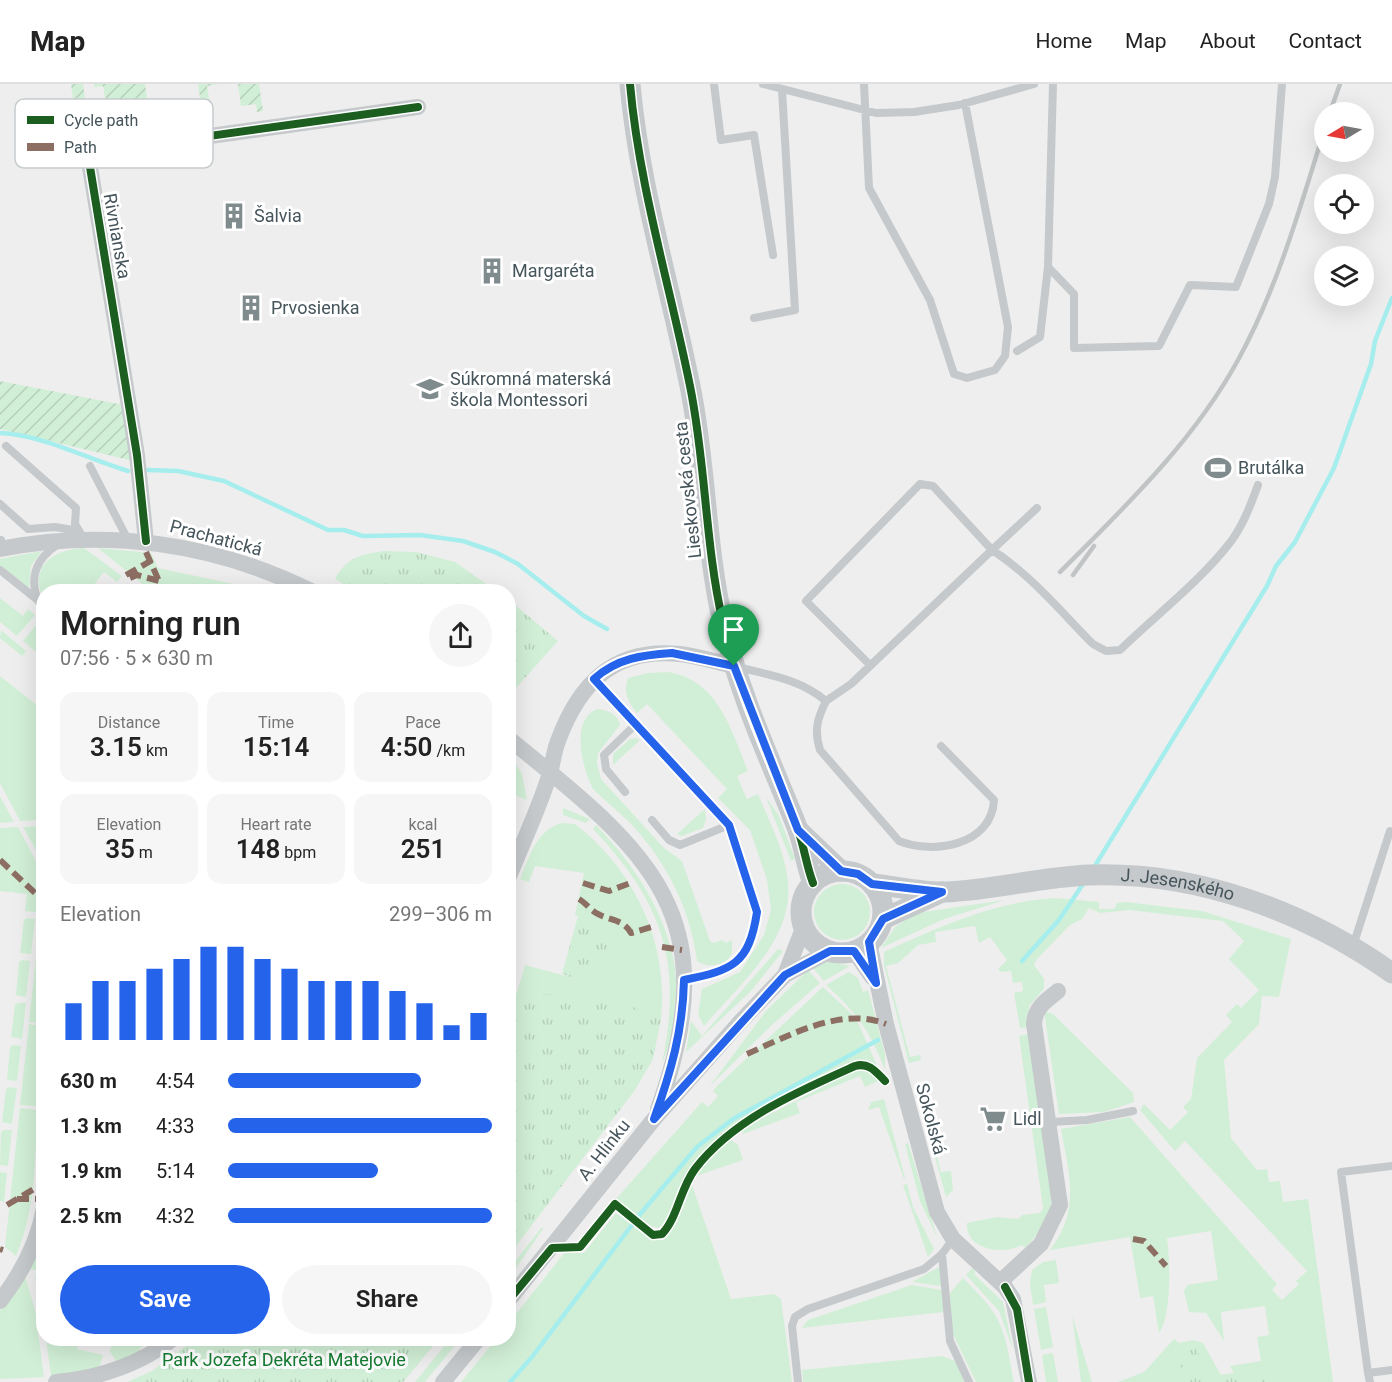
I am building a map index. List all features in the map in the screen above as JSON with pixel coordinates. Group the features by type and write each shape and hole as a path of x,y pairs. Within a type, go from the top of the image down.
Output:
{"street":[{"name":"Lieskovská cesta","path":"630,84 654,225 693,402 712,568 734,666 798,830 804,859 813,883"},
{"name":"Rivnianska","path":"213,136 418,107"},
{"name":"Rivnianska","path":"90,168 137,462 146,541"},
{"name":"Prachatická","path":"2,543 76,537 146,541 191,548 228,558 293,584"},
{"path":"516,859 550,772 557,743 572,711 594,679 612,665 645,655 683,654 734,666"},
{"path":"516,744 585,800 618,832 655,880 678,932 684,980 679,1039 670,1074 654,1119"},
{"name":"Lieskovská cesta","path":"798,830 841,871 858,874 872,884"},
{"path":"830,951 816,944 804,926 801,914 803,902 813,883 828,873 841,871"},
{"name":"J. Jesenského","path":"872,884 942,892 1069,876 1100,875 1184,884 1232,895 1294,916 1353,946 1392,973"},
{"path":"785,975 830,951 861,946 883,919 883,901 872,884"},
{"name":"J. Jesenského","path":"883,919 942,892"},
{"path":"785,975 804,926"},
{"name":"Sokolská","path":"861,946 876,983 930,1191 941,1220 953,1239 1000,1282 1013,1299 1017,1309 1029,1382"},
{"name":"A. Hlinku","path":"516,1291 654,1119 785,975"},
{"path":"1000,1282 1041,1244 1060,1204 1034,1015 1041,1005 1058,991"},
{"path":"0,1301 22,1268 36,1237"},
{"path":"56,1382 111,1372 148,1356 162,1346"},
{"path":"443,1382 472,1346"}],"lane":[{"path":"714,84 721,140 754,135 773,255"},
{"path":"763,84 876,113 914,112 964,104 1035,84"},
{"path":"864,84 869,188 930,300 954,374 967,378 995,370 1005,356 1008,327 964,104"},
{"path":"1017,351 1040,337 1048,267 1053,84"},
{"path":"1048,267 1074,294 1074,348 1159,346 1190,285 1236,287 1269,204 1275,177 1282,84"},
{"path":"754,318 795,310 782,90"},
{"path":"6,446 76,508 76,537"},
{"path":"90,466 128,540"},
{"path":"870,665 806,601 920,484 933,486 992,550 1022,573 1093,644 1106,651 1120,650 1208,568 1233,538 1247,513 1258,485"},
{"path":"0,504 28,529 55,528 76,537"},
{"path":"941,746 994,800 993,813 989,823 966,841 955,845 910,845 899,841 820,750 815,735 817,719 826,701 850,684 1037,508"},
{"path":"36,590 33,583 36,568 46,554 76,537"},
{"path":"0,570 36,599"},
{"path":"734,666 791,680 811,688 826,701"},
{"path":"594,679 729,825 757,912 743,956 729,969 684,980"},
{"path":"626,792 606,769 604,755 636,724"},
{"path":"652,820 669,840 680,845 729,825"},
{"path":"1353,946 1390,831"},
{"path":"1050,1122 1087,1120 1132,1111"},
{"path":"1392,1166 1341,1172 1369,1377 1392,1370"},
{"path":"798,1382 792,1326 795,1317 808,1309 924,1269 942,1254 953,1239"},
{"path":"942,1254 950,1341 969,1382"}],"green space":[{"path":"71,84 83,84 85,99 73,99"},
{"path":"94,84 145,84 147,99 105,99 103,86 94,87"},
{"path":"198,84 219,84 207,86 209,99 200,99"},
{"path":"238,84 259,84 263,111 257,112 256,104 241,106"},
{"path":"0,381 124,405 133,461 0,429"},
{"path":"84,548 122,576 117,582 104,572 95,584 39,584 39,576 47,561 74,549"},
{"path":"98,548 151,553 158,568 234,584 142,584"},
{"path":"42,551 31,566 29,588 0,565 0,559"},
{"path":"385,551 416,552 455,562 486,584 343,584 335,579 350,561"},
{"path":"0,598 23,616 28,609 35,615 17,636 0,622"},
{"path":"516,606 558,641 516,688"},
{"path":"36,625 36,652 23,641"},
{"path":"1,630 26,651 22,656 0,638"},
{"path":"669,672 686,677 700,686 711,696 729,724 748,771 737,776 747,799 758,794 780,848 788,882 788,903 773,943 747,978 704,1026 698,1014 702,989 740,972 764,935 771,910 767,880 750,830 718,798 727,789 647,704 637,713 629,701 626,692 628,678 648,673"},
{"path":"0,676 36,704 36,820 20,821 0,783"},
{"path":"597,709 612,713 620,725 598,753 597,763 601,779 664,848 682,861 710,941 714,943 722,940 726,943 732,940 732,953 726,961 717,965 707,965 697,961 683,905 666,870 644,838 593,789 582,758 581,734 583,723 588,715"},
{"path":"630,739 640,740 613,765 613,754"},
{"path":"516,765 522,774 527,800 517,796"},
{"path":"0,796 14,822 0,823"},
{"path":"766,797 779,816 795,859 791,861"},
{"path":"563,808 590,819 586,823 563,815"},
{"path":"705,809 706,819 703,828 682,836 677,834"},
{"path":"562,823 575,824 596,843 615,863 631,886 653,936 662,991 661,1019 619,1001 516,996 525,965 573,978 589,921 575,915 584,873 535,866 529,882 520,879 540,838 553,826"},
{"path":"596,825 638,877 667,935 675,965 677,997 673,1030 662,1063 668,1027 670,994 668,964 662,936 651,909 636,883 617,856 593,829"},
{"path":"36,826 36,850 23,827"},
{"path":"18,827 36,861 36,912 25,911 27,894 0,891 0,828"},
{"path":"842,884 853,886 862,892 868,901 870,912 868,923 862,932 853,938 842,940 831,938 822,932 816,923 814,912 816,901 822,892 831,886"},
{"path":"1056,898 1099,902 1099,909 1114,909 1117,903 1126,902 1202,911 1291,939 1279,997 1262,996 1259,1024 1224,1060 1231,1138 1257,1170 1267,1169 1269,1182 1280,1181 1283,1202 1308,1199 1333,1382 1239,1382 1230,1366 1261,1361 1257,1337 1269,1335 1265,1306 1221,1312 1224,1341 1206,1313 1189,1312 1184,1291 1187,1285 1218,1280 1211,1231 1167,1238 1168,1301 1159,1333 1153,1296 1140,1298 1130,1237 1050,1250 1060,1235 1069,1206 1069,1177 1061,1129 1130,1117 1277,1284 1272,1290 1282,1300 1299,1284 1296,1281 1307,1271 1185,1141 1175,1151 1140,1110 1144,1104 1170,1130 1188,1112 1183,1107 1191,1099 1197,1058 1232,1022 1226,1015 1237,1004 1241,1008 1259,990 1229,959 1244,941 1223,921 1129,910 1100,913 1089,908 1082,919 1070,925 1037,959 1034,965 1044,979 1044,989 1029,1006 1028,1027 1020,1028 1014,993 1023,991 1022,982 1013,983 1011,971 1001,972 998,969 1007,960 990,937 979,943 975,926 935,932 936,942 918,945 898,963 886,966 910,1057 920,1055 921,1060 909,1063 884,965 884,952 947,925 990,910 1034,900"},
{"path":"1005,900 944,919 881,948 895,927 917,913"},
{"path":"578,916 589,921 615,951 609,967 573,978 562,974"},
{"path":"35,919 31,954 20,953 24,920"},
{"path":"778,949 783,951 751,991 686,1052 691,1021 702,1036"},
{"path":"36,957 36,1023 29,1022"},
{"path":"30,961 26,997 16,995 19,962"},
{"path":"827,961 850,966 824,981 812,967"},
{"path":"808,970 820,983 773,1024 709,1087 766,1011"},
{"path":"849,972 858,978 863,992 868,990 885,1054 885,1070 862,1023 826,985"},
{"path":"823,987 856,1018 879,1070 867,1061 854,1063 788,1095 727,1134 692,1168 683,1182 673,1208 659,1228 650,1226 616,1199 702,1102 708,1107 718,1096 713,1091 716,1087"},
{"path":"516,994 564,994 619,1001 661,1019 653,1059 635,1090 516,1246"},
{"path":"26,1003 22,1039 11,1037 15,1005"},
{"path":"1044,1011 1053,1014 1133,1093 1134,1102 1104,1112 1059,1114"},
{"path":"29,1024 36,1025 36,1106 20,1105"},
{"path":"1029,1034 1052,1199 1043,1226 1025,1248 1022,1245 1005,1250 995,1250 986,1248 972,1239 967,1223 997,1217 1018,1219 1022,1215 1040,1213 1043,1208 1019,1036"},
{"path":"21,1046 17,1081 7,1080 10,1047"},
{"path":"859,1068 869,1070 878,1081 865,1087 860,1076 796,1102 800,1113 743,1134 741,1129"},
{"path":"17,1088 12,1124 2,1122 6,1089"},
{"path":"926,1090 930,1093 932,1101 923,1104 941,1172 951,1171 953,1190 946,1197 917,1092"},
{"path":"884,1099 904,1179 879,1107 868,1110 871,1102"},
{"path":"20,1108 36,1110 35,1166 27,1221 16,1256 5,1247"},
{"path":"12,1130 8,1166 0,1165 1,1132"},
{"path":"731,1140 738,1145 743,1160 693,1177 715,1151"},
{"path":"908,1143 937,1237 920,1201 905,1144"},
{"path":"0,1172 7,1173 4,1202 0,1201"},
{"path":"691,1182 731,1299 774,1294 781,1299 792,1382 461,1382 490,1346 516,1346 516,1314 565,1252 584,1253 616,1213 651,1239 664,1240 673,1225"},
{"path":"907,1184 913,1207 934,1249 928,1257 903,1185"},
{"path":"542,1227 543,1229 516,1268 516,1260"},
{"path":"36,1250 36,1270 28,1269"},
{"path":"1056,1260 1059,1283 1044,1285 1046,1302 1033,1305 1030,1284 1032,1270 1043,1262"},
{"path":"940,1268 941,1286 912,1282"},
{"path":"972,1268 976,1272 974,1274 1003,1302 1013,1350 999,1311 966,1275"},
{"path":"25,1276 35,1310 36,1346 40,1346 44,1377 0,1379 0,1311"},
{"path":"963,1278 987,1303 1000,1324 1008,1348 1014,1382 976,1382 952,1332 950,1293"},
{"path":"912,1285 942,1290 944,1312 802,1328 808,1320"},
{"path":"1046,1307 1053,1347 1041,1350 1034,1309"},
{"path":"1072,1315 1092,1382 1081,1382"},
{"path":"1174,1339 1179,1343 1194,1340 1203,1343 1225,1382 1118,1382 1144,1372"},
{"path":"47,1346 78,1346 77,1349 103,1355 99,1369 51,1377"},
{"path":"111,1346 143,1346 139,1349 141,1353 118,1364 110,1352"},
{"name":"Park Jozefa Dekréta Matejovie","path":"186,1346 433,1346 403,1382 127,1382 152,1371"},
{"path":"444,1346 454,1346 425,1382 415,1382"},
{"path":"1194,1347 1214,1376 1262,1368 1265,1382 1184,1382 1178,1350"},
{"path":"1053,1353 1058,1382 1046,1382 1042,1355"},
{"path":"942,1356 957,1362 964,1382 803,1382 802,1370"}],"waterway":[{"path":"1093,869 1267,586 1276,566 1295,542 1334,468 1371,364 1375,341 1392,298"},
{"path":"0,433 33,438 128,471"},
{"path":"148,470 178,471 224,481 328,530 344,530 363,536 420,535 463,541 495,552 518,564 584,616 607,629"},
{"path":"1022,961 1059,920 1085,881"},
{"path":"510,1382 532,1357 641,1213 697,1147 733,1119 878,1040"}],"railway":[{"path":"1334,102 1340,84"},
{"path":"1060,572 1109,523 1179,446 1220,390 1238,360 1265,305 1297,219 1314,162"},
{"path":"1073,575 1094,546"}],"marked path":[{"path":"146,552 159,581"},
{"path":"126,575 154,559"},
{"path":"130,578 137,575 159,581"},
{"path":"0,860 35,893"},
{"path":"583,883 609,891 633,882"},
{"path":"579,899 595,913 624,925 631,933 655,926"},
{"path":"662,947 682,950"},
{"path":"747,1054 797,1032 833,1021 869,1019 886,1024"},
{"path":"7,1205 36,1188"},
{"path":"17,1199 36,1199"},
{"path":"1133,1239 1144,1241 1166,1266"}],"cycle path":[{"path":"630,84 640,160 690,386 712,564 723,623 746,701 797,827 813,883"},
{"path":"213,136 418,107"},
{"path":"90,168 137,455 146,541"},
{"path":"516,1291 552,1248 580,1247 615,1204 653,1235 662,1234 672,1219 690,1177 710,1151 728,1135 768,1108 855,1066 864,1065 875,1071 885,1081"},
{"path":"1005,1287 1017,1309 1029,1382"}],"place":[{"name":"Šalvia","path":"234,216"},
{"name":"Margaréta","path":"492,271"},
{"name":"Prvosienka","path":"251,308"},
{"name":"Súkromná materská škola Montessori","path":"430,389"},
{"name":"Brutálka","path":"1218,468"},
{"name":"Lidl","path":"993,1119"}],"route":[{"path":"683,654 734,666 753,721 798,830 841,871 858,874 872,884 942,892 883,919 869,942 876,983 854,951 830,951 785,975 654,1119 670,1074 679,1039 684,1004 684,980 729,969 743,956 757,912 729,825 594,679 612,665 645,655 683,654"}]}
